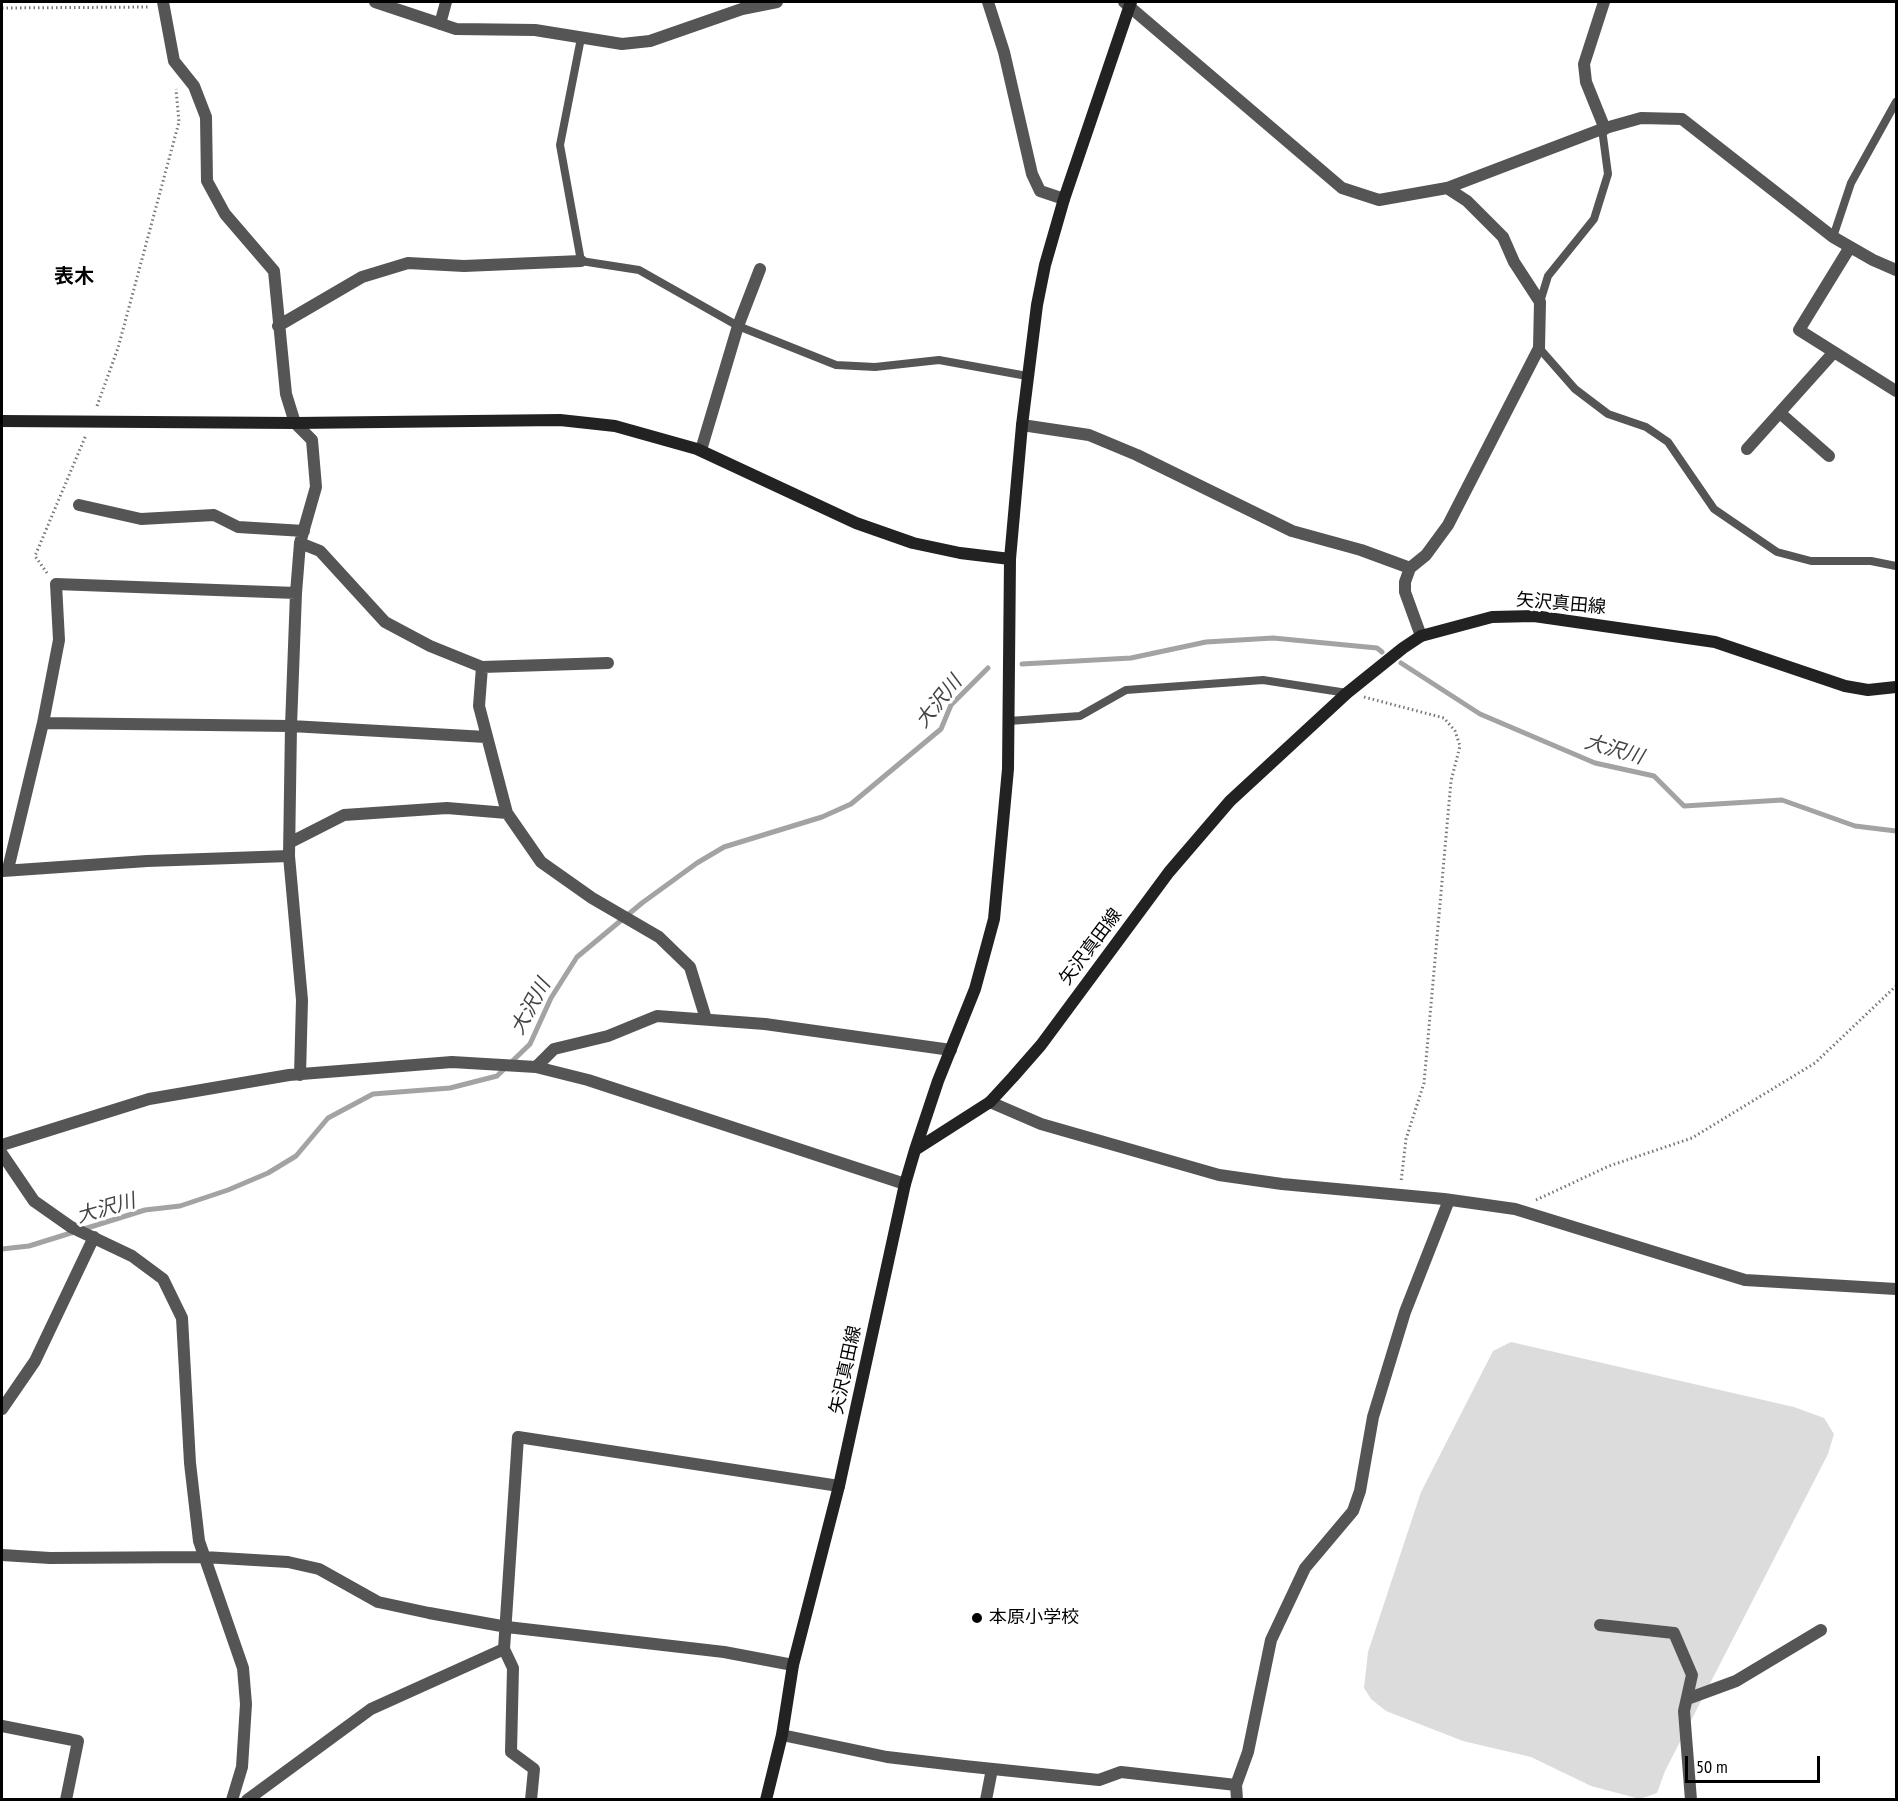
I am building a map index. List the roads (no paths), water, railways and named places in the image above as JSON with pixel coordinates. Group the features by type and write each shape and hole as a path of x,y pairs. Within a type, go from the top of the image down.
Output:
{"street":[{"path":"375,2 456,29 535,30 622,44 650,41 742,9 777,2"},
{"path":"440,24 446,2"},
{"path":"988,2 1004,52 1032,174 1040,191 1064,199"},
{"path":"1604,2 1584,64 1586,81 1604,129"},
{"path":"915,1150 938,1081 975,989 994,919 1003,832 1009,721 1010,559 1027,376 1045,265 1064,199 1128,3 1342,188 1379,200 1447,189 1604,129 1641,118 1682,119 1833,237 1896,270"},
{"path":"163,4 174,61 194,86 206,117 207,181 225,214 260,251 274,271 286,394 295,423 312,440 316,487 302,537 296,593 291,726 289,856 302,1000 300,1076"},
{"path":"1421,636 1404,592 1410,568 1426,555 1448,525 1539,348 1540,302 1514,262 1503,237 1467,201 1447,189"},
{"path":"1850,247 1799,330 1896,391"},
{"path":"278,326 362,278 408,263 464,266 581,261"},
{"path":"701,450 738,326 760,268"},
{"path":"1747,449 1834,352"},
{"path":"1779,413 1829,456"},
{"path":"2,421 295,423 560,420 615,426 663,437 701,450 865,526 960,554 1010,559"},
{"path":"1022,425 1089,435 1137,455 1292,531 1361,550 1410,568"},
{"path":"79,505 141,519 214,515 238,527 302,537 320,550 385,622 430,646 482,667 608,663"},
{"path":"289,856 5,870 43,723 59,640 56,584 296,593"},
{"name":"矢沢真田線","path":"766,1800 782,1735 794,1665 839,1486 905,1184 915,1150 990,1102 1041,1045 1169,872 1230,801 1347,693 1421,636 1492,617 1534,616 1715,642 1845,686 1868,690 1896,687"},
{"path":"482,667 479,706 507,813 541,862 592,898 659,937 690,968 706,1019"},
{"path":"43,723 291,726 486,737"},
{"path":"291,842 344,815 447,808 507,813"},
{"path":"536,1067 554,1049 608,1035 657,1016 765,1024 951,1050"},
{"path":"2,1144 149,1099 352,1068 452,1062 536,1067 641,1096 905,1184"},
{"path":"990,1102 1041,1124 1219,1175 1515,1209 1745,1280 1896,1289"},
{"path":"2,1154 34,1201 71,1227 132,1256 163,1279 182,1318 194,1511 204,1557 243,1668 246,1704 242,1767 232,1800"},
{"path":"1236,1800 1236,1785 1248,1752 1271,1640 1305,1568 1353,1511 1360,1491 1379,1396 1405,1312 1449,1200"},
{"path":"2,1409 36,1361 94,1237"},
{"path":"531,1800 534,1769 511,1752 513,1668 504,1649 518,1437 839,1486"},
{"path":"2,1555 50,1558 204,1557 288,1562 319,1569 378,1602 507,1627 724,1652 794,1665"},
{"path":"1600,1625 1674,1634 1692,1675 1684,1711 1691,1800"},
{"path":"1687,1699 1736,1681 1821,1630"},
{"path":"247,1800 371,1708 504,1649"},
{"path":"2,1726 78,1741 66,1800"},
{"path":"782,1735 887,1757 992,1769 1099,1780 1121,1772 1236,1785"},
{"path":"986,1800 992,1769"}],"lane":[{"path":"581,39 560,145 581,261 639,270 738,326 836,365 875,367 939,360 1027,376"},
{"path":"1833,237 1851,183 1896,102"},
{"path":"1540,302 1548,276 1594,219 1608,174 1604,129"},
{"path":"1539,348 1575,390 1608,414 1646,427 1668,442 1714,509 1777,552 1811,561 1871,561 1896,566"},
{"path":"1009,721 1080,716 1126,690 1263,680 1347,693"}],"waterway":[{"name":"大沢川","path":"1022,664 1131,658 1206,642 1273,638 1377,648 1382,652"},
{"name":"大沢川","path":"1401,663 1480,714 1595,763 1654,776 1684,806 1782,800 1855,826 1896,831"},
{"name":"大沢川","path":"2,1249 29,1246 145,1210 180,1206 228,1190 268,1173 296,1156 328,1118 373,1094 450,1088 497,1076 530,1044 551,998 577,957 642,903 697,863 724,847 822,817 851,804 941,729 951,705 988,668"}],"place":[{"name":"本原小学校","path":"977,1618"}],"district":[{"name":"表木","path":"74,277"}]}
